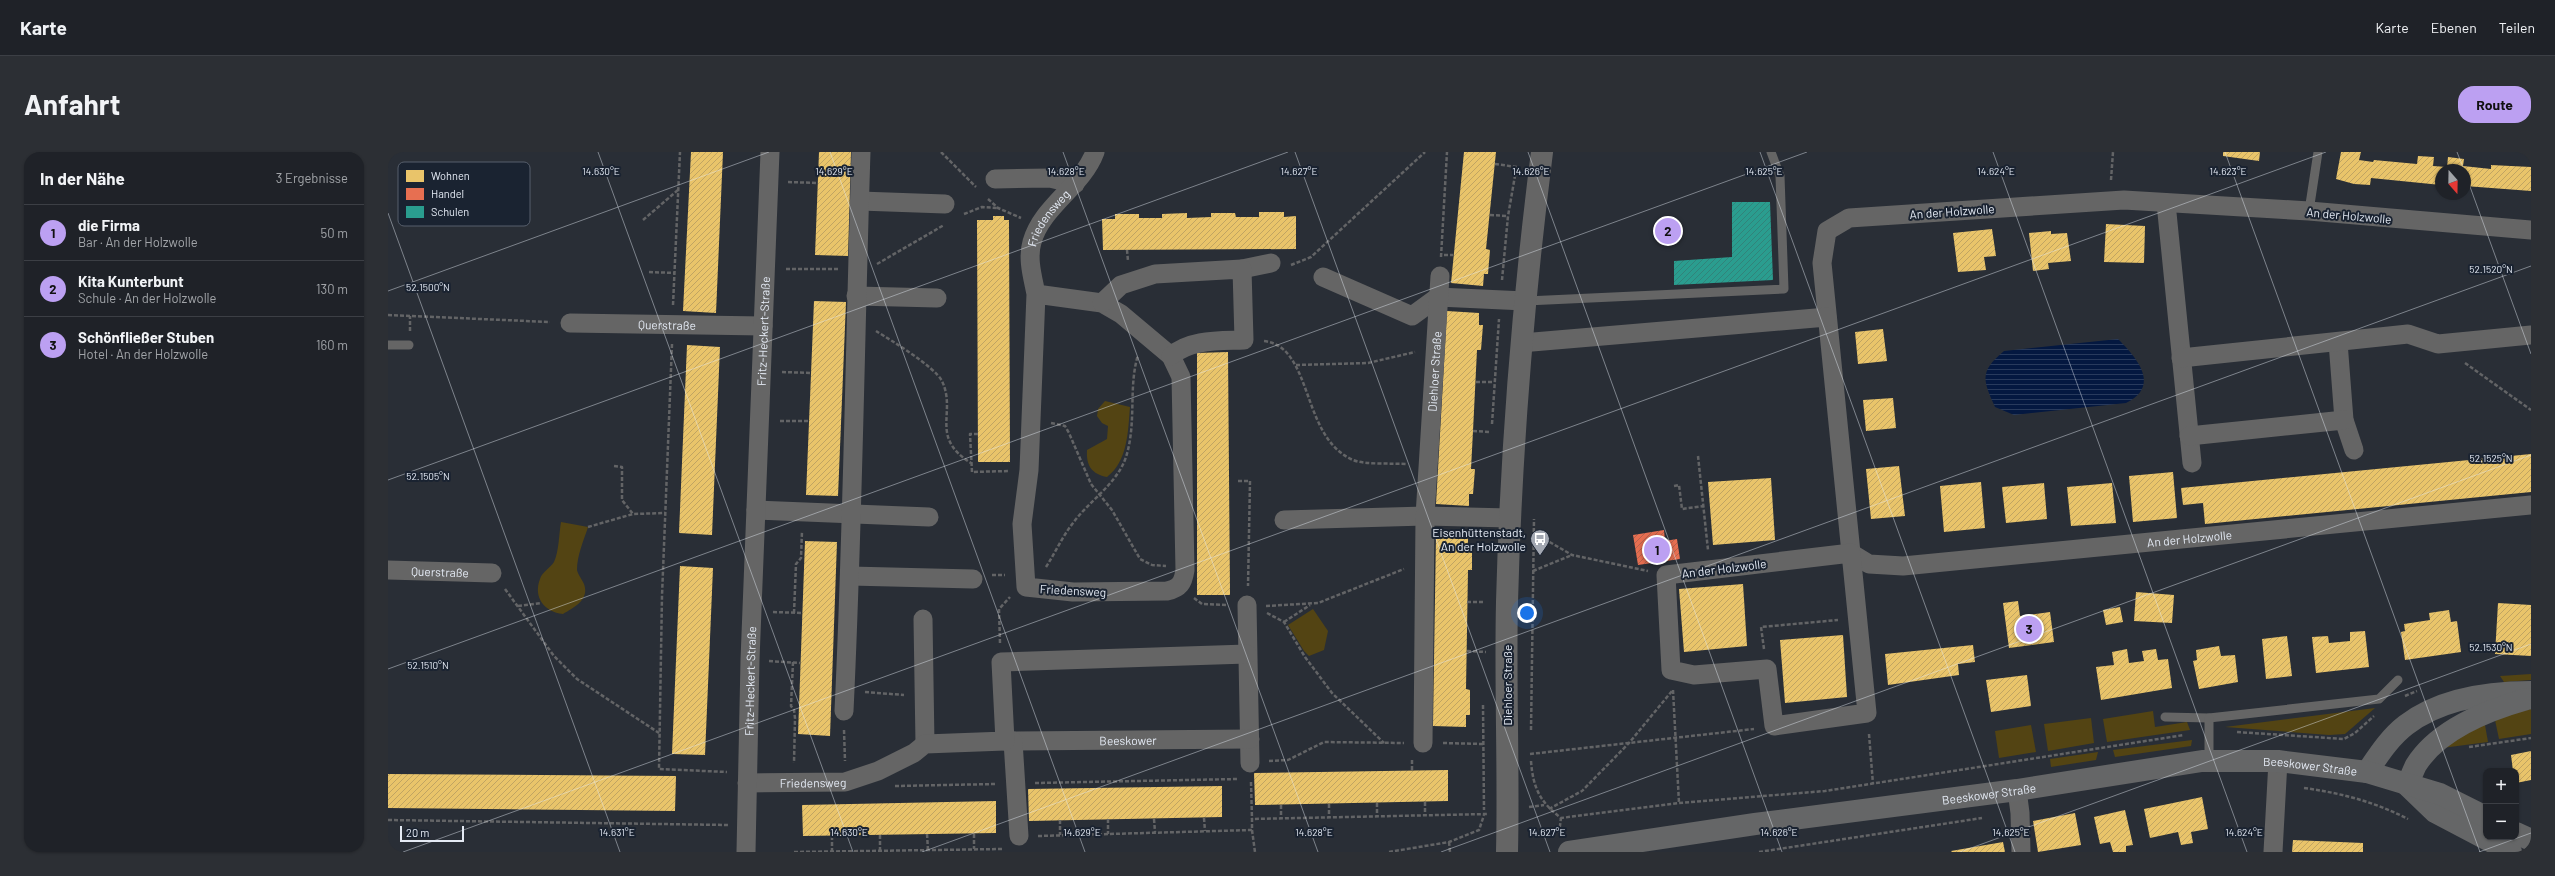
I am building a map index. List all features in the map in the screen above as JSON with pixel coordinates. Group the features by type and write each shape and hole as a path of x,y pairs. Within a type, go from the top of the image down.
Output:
{"main road":[{"path":"2366,772 2391,739 2422,714 2487,695 2531,692"},
{"path":"2511,852 2435,812 2407,785 2416,765 2431,748 2452,731 2490,712 2531,698"},
{"name":"Beeskower Straße","path":"1569,852 1755,824 2017,790 2209,761 2278,761 2366,772 2440,794 2483,816"},
{"path":"2519,834 2531,840"}],"street":[{"name":"Fritz-Heckert-Straße","path":"746,852 748,826 747,778 750,660 770,152"},
{"path":"844,711 853,514 856,296 861,152"},
{"name":"Friedensweg","path":"1095,152 1091,163 1075,184 1040,224 1032,243 1030,265 1036,294 1030,470 1022,524 1026,582 1073,592 1166,591 1177,588"},
{"name":"Diehloer Straße","path":"1507,852 1506,744 1510,518 1525,301 1542,152"},
{"path":"995,179 1050,178 1075,184"},
{"path":"860,201 948,213"},
{"name":"An der Holzwolle","path":"1867,713 1856,619 1851,553 1822,263 1827,231 1849,218 2110,201 2309,211 2531,230"},
{"path":"2166,203 2192,463"},
{"path":"1102,303 1121,285 1155,274 1242,269 1271,263"},
{"path":"1171,356 1178,350 1202,342 1244,340 1242,269"},
{"name":"Diehloer Straße","path":"1423,743 1423,561 1440,276"},
{"path":"1323,277 1412,316 1438,297 1525,301"},
{"path":"1036,294 1102,303 1121,314 1171,356 1181,377 1185,565 1183,581 1177,588"},
{"path":"856,296 937,298"},
{"path":"1522,343 1827,317"},
{"name":"Querstraße","path":"570,323 763,326"},
{"path":"2181,358 2408,334 2438,344 2531,335"},
{"path":"2338,342 2344,420 2354,450"},
{"path":"2189,436 2344,420"},
{"name":"An der Holzwolle","path":"1671,670 1666,575 1851,553 1869,564 1903,566 2531,505"},
{"path":"756,510 929,517"},
{"path":"1284,520 1425,516 1510,518"},
{"name":"Querstraße","path":"388,570 492,573"},
{"path":"850,576 973,579"},
{"path":"1247,605 1250,771"},
{"path":"923,619 925,744 1009,741"},
{"path":"1019,836 1016,783 1009,741 1001,662 1247,654"},
{"path":"1671,670 1694,675 1766,669 1774,726 1867,713"},
{"name":"Beeskower","path":"1009,741 1250,739"},
{"name":"Friedensweg","path":"747,778 794,783 845,782 872,774 914,753 925,744"},
{"path":"2273,852 2278,761"},
{"path":"2017,790 2020,813 2021,852"}],"lane":[{"path":"1525,301 1784,290 1780,176 1771,152"},
{"path":"2309,211 2318,152"},
{"path":"388,346 409,345"},
{"path":"2165,717 2209,718 2379,699 2398,680"},
{"path":"2209,718 2209,761"}],"path":[{"path":"680,152 672,325 659,769 747,778"},
{"path":"1271,263 1286,266 1306,261 1425,152"},
{"path":"1440,276 1447,152"},
{"path":"2110,201 2113,152"},
{"path":"1495,164 1517,167"},
{"path":"768,182 818,183"},
{"path":"643,220 678,190"},
{"path":"963,214 982,207 998,208"},
{"path":"765,269 857,269 878,264 948,213"},
{"path":"1490,215 1508,216"},
{"path":"649,272 675,273"},
{"path":"388,315 570,323"},
{"path":"856,318 909,353 941,381 945,394 945,423 949,440 958,454 971,463"},
{"path":"1001,662 999,609 1002,603 1046,567 1073,523 1101,494 1125,459 1131,437 1134,411 1135,367 1139,353 1151,339"},
{"path":"1244,340 1269,342 1288,353 1296,365 1313,414 1339,452 1354,460 1428,465"},
{"path":"1296,365 1368,363 1417,352 1435,342"},
{"path":"2438,344 2531,410"},
{"path":"761,371 811,373"},
{"path":"1476,382 1493,382"},
{"path":"760,421 809,422"},
{"path":"1031,423 1047,422 1065,426 1091,484 1101,494 1140,559 1152,565 1185,565"},
{"path":"1473,431 1491,432"},
{"path":"978,434 970,434 972,472 1030,470"},
{"path":"1698,456 1710,570"},
{"path":"614,466 622,467 622,500 633,514"},
{"path":"1238,480 1250,481 1247,605"},
{"path":"1674,486 1679,485 1682,509 1704,506"},
{"path":"794,613 796,564 801,558 803,511"},
{"path":"588,527 633,514 666,514"},
{"path":"1531,738 1534,518"},
{"path":"1534,533 1572,555 1666,575"},
{"path":"1533,571 1572,555"},
{"path":"1177,588 1202,604 1297,606 1312,603 1423,561"},
{"path":"492,573 554,656 577,679 659,733"},
{"path":"973,579 975,575 1026,582"},
{"path":"518,606 540,603"},
{"path":"1284,622 1312,603"},
{"path":"1247,605 1284,622 1305,657 1332,693 1384,743"},
{"path":"752,611 802,613"},
{"path":"1766,669 1761,627 1856,619"},
{"path":"750,660 800,663"},
{"path":"793,662 790,706 794,710 795,718 794,783"},
{"path":"1671,670 1679,803"},
{"path":"2402,698 2422,689"},
{"path":"1549,809 1582,791 1629,743 1673,690"},
{"path":"845,691 924,696"},
{"path":"844,711 845,782"},
{"path":"1867,713 1873,784"},
{"path":"1530,746 1532,778 1544,805 1561,818 1679,803 1826,791 2170,736 2231,731 2344,739 2355,733 2376,713"},
{"path":"1530,754 1774,726"},
{"path":"2466,748 2531,738"},
{"path":"872,774 875,783 882,786 1016,783 1250,771 1288,760 1324,742 1506,744"},
{"path":"1250,771 1252,830 1255,852"},
{"path":"2276,784 2343,794 2390,809 2411,820"},
{"path":"1425,802 1425,816"},
{"path":"1377,803 1377,817"},
{"path":"1281,804 1281,819"},
{"path":"1329,804 1329,818"},
{"path":"1759,852 2020,813"},
{"path":"1252,820 1484,814"},
{"path":"1204,818 1205,831"},
{"path":"1108,819 1108,834"},
{"path":"1154,819 1155,832"},
{"path":"388,820 748,826"},
{"path":"1060,820 1060,835"},
{"path":"794,852 1021,848 1019,836 1252,830"},
{"path":"927,834 928,850"},
{"path":"974,834 974,849"},
{"path":"880,835 880,851"},
{"path":"832,836 832,852"},
{"path":"1449,842 1450,852"}],"shaded area":[{"path":"1105,401 1130,407 1126,445 1119,463 1107,477 1097,474 1091,468 1087,456 1087,450 1107,439 1108,426 1102,423 1097,416 1098,409"},
{"path":"561,522 588,527 579,553 577,564 578,574 584,584 585,595 580,603 563,614 556,613 546,607 539,597 538,592 541,577 556,558"},
{"path":"1313,609 1328,631 1324,650 1309,656 1304,651 1288,625"},
{"path":"2531,674 2531,680 2504,682 2500,676"},
{"path":"2375,708 2345,734 2329,735 2225,727"},
{"path":"2531,709 2531,734 2499,739 2495,720 2501,715"},
{"path":"2153,711 2155,727 2187,722 2190,730 2107,742 2103,719"},
{"path":"2091,718 2094,743 2048,751 2044,724"},
{"path":"2482,723 2485,725 2488,742 2442,748"},
{"path":"2031,725 2036,752 1999,758 1995,731"},
{"path":"2192,740 2191,746 2115,757 2113,750"},
{"path":"2098,752 2096,760 2051,767 2050,759"}],"water":[{"path":"2118,339 2138,363 2144,380 2142,388 2136,396 2126,403 2014,415 1995,407 1988,389 1986,376 1987,370 1991,364 2004,351"}],"building: Wohnen":[{"path":"691,152 723,152 716,313 683,311"},
{"path":"819,152 851,152 848,256 815,255"},
{"path":"1464,152 1496,152 1486,249 1490,250 1488,274 1484,274 1483,286 1451,283"},
{"path":"2223,152 2260,152 2259,161 2223,156"},
{"path":"2341,152 2361,152 2359,160 2373,162 2374,160 2417,164 2418,156 2434,157 2433,166 2435,166 2435,184 2371,178 2370,185 2354,184 2336,179"},
{"path":"2448,157 2464,159 2463,164 2447,164"},
{"path":"2491,165 2531,167 2531,191 2471,186 2471,167 2491,169"},
{"path":"1259,212 1284,212 1284,217 1296,216 1296,249 1103,250 1102,219 1115,219 1115,214 1139,214 1139,218 1162,218 1162,214 1187,213 1187,218 1211,217 1211,213 1235,213 1236,217 1259,217"},
{"path":"993,216 1004,216 1004,220 1009,220 1010,462 978,462 977,220 993,220"},
{"path":"2106,224 2145,226 2144,263 2104,262"},
{"path":"1992,229 1996,256 1984,257 1986,270 1958,272 1953,233"},
{"path":"2051,231 2051,234 2067,233 2071,261 2048,263 2049,269 2033,271 2029,233"},
{"path":"814,301 846,302 838,496 806,495"},
{"path":"1447,311 1479,313 1479,325 1483,325 1481,350 1477,350 1471,469 1475,469 1473,494 1469,494 1469,506 1436,504"},
{"path":"1883,329 1887,361 1858,364 1855,332"},
{"path":"687,345 720,347 712,535 679,533"},
{"path":"1228,352 1230,595 1197,595 1197,353"},
{"path":"1893,398 1896,428 1866,431 1863,400"},
{"path":"2531,454 2531,492 2205,524 2203,503 2183,505 2181,488"},
{"path":"1899,466 1905,516 1871,519 1866,469"},
{"path":"2173,472 2177,518 2133,522 2129,476"},
{"path":"1771,478 1775,540 1713,545 1708,482"},
{"path":"1981,482 1985,528 1944,532 1940,486"},
{"path":"2044,483 2047,519 2006,523 2002,487"},
{"path":"2112,483 2116,523 2071,526 2067,487"},
{"path":"1436,533 1468,533 1468,545 1472,545 1472,570 1468,570 1466,689 1470,690 1470,715 1466,715 1466,727 1433,726"},
{"path":"805,541 837,542 830,736 798,734"},
{"path":"680,566 713,568 705,755 672,754"},
{"path":"1743,584 1747,646 1684,652 1679,589"},
{"path":"2136,592 2174,595 2172,623 2134,621"},
{"path":"2018,601 2020,616 2050,612 2054,642 2009,648 2003,603"},
{"path":"2498,603 2531,605 2531,656 2495,654"},
{"path":"2120,607 2123,622 2106,625 2103,610"},
{"path":"2449,610 2451,622 2457,621 2461,652 2405,660 2401,632 2405,631 2404,624 2430,620 2429,613"},
{"path":"2365,631 2369,667 2316,673 2312,637 2328,636 2329,643 2350,641 2350,632"},
{"path":"1843,635 1847,697 1785,703 1780,640"},
{"path":"2287,636 2292,676 2266,679 2262,639"},
{"path":"1973,645 1975,662 1958,664 1959,675 1888,685 1885,654"},
{"path":"2219,646 2221,656 2235,655 2238,682 2199,689 2193,661 2197,660 2196,650"},
{"path":"2127,649 2129,663 2144,661 2142,651 2156,649 2158,660 2168,659 2172,688 2101,700 2096,667 2114,665 2112,652"},
{"path":"2027,675 2031,706 1991,712 1986,680"},
{"path":"2531,751 2531,780 2519,782 2519,768 2513,768 2511,755"},
{"path":"1448,770 1448,801 1255,805 1254,773"},
{"path":"388,774 676,776 675,811 388,808"},
{"path":"1222,786 1222,817 1029,821 1028,789"},
{"path":"2202,797 2208,829 2191,832 2193,843 2181,845 2178,832 2150,838 2144,809"},
{"path":"996,801 996,833 803,836 802,805"},
{"path":"2125,810 2133,845 2126,846 2126,852 2113,852 2110,842 2100,844 2094,817"},
{"path":"2075,813 2081,845 2038,852 2033,821"},
{"path":"2293,840 2363,843 2363,852 2292,852"},
{"path":"2003,842 2005,852 1951,851"}],"building: Handel":[{"path":"1664,530 1665,541 1677,539 1680,559 1638,565 1633,535"}],"building: Schulen":[{"path":"1732,202 1770,202 1773,280 1674,285 1674,261 1732,257"}],"place":[{"name":"Kita Kunterbunt","path":"1668,231"},
{"name":"die Firma","path":"1657,550"},
{"name":"Eisenhüttenstadt, An der Holzwolle","path":"1540,556"},
{"name":"Schönfließer Stuben","path":"2029,629"}]}
